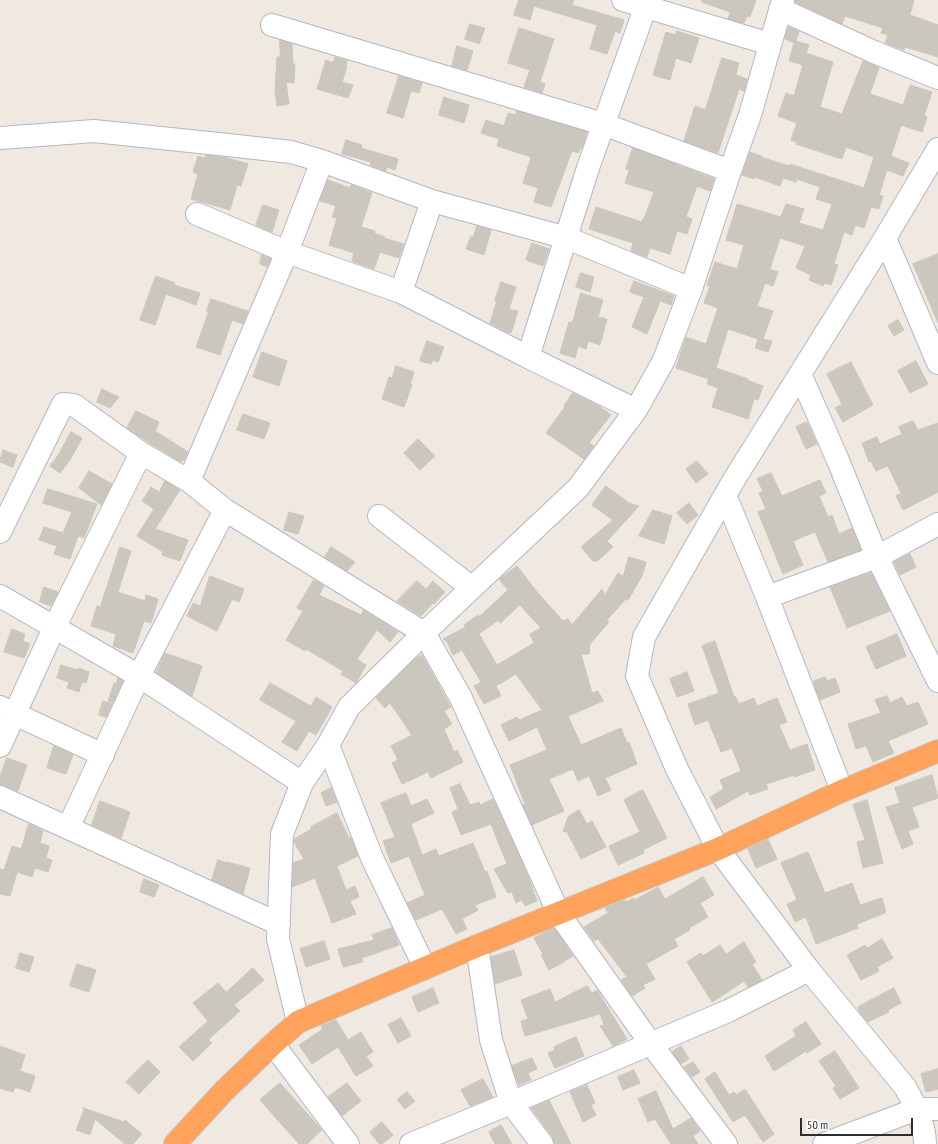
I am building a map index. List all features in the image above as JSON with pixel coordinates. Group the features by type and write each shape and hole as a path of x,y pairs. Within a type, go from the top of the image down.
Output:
{"highway":[{"path":"175,1144 224,1091 298,1022 477,946 718,849 842,791 938,751"}],"street":[{"path":"623,0 647,4 770,44"},
{"path":"528,357 603,124 647,4"},
{"path":"298,1022 278,940 282,834 302,783 328,745 349,707 424,633 578,488 636,410 664,360 691,290 750,115 781,4 874,52 938,78"},
{"path":"272,25 603,124 730,171"},
{"path":"0,138 94,132 291,152 322,161 432,201 567,238 691,290"},
{"path":"928,1109 905,1088 809,970 718,849 676,767 637,676 644,637 725,495 885,238 938,149"},
{"path":"189,481 287,252 322,161"},
{"path":"401,292 432,201"},
{"path":"197,214 287,252 401,292 636,410"},
{"path":"885,238 938,363"},
{"path":"800,374 837,458 877,557 938,681"},
{"path":"0,532 63,404 74,405 141,453 189,481 225,510 424,633 460,696 559,914 651,1044 726,1144"},
{"path":"0,746 8,710 54,628 141,453"},
{"path":"725,495 767,597 842,791"},
{"path":"68,828 139,676 225,510"},
{"path":"379,516 472,588"},
{"path":"767,597 877,557 938,524"},
{"path":"0,596 139,676 302,783"},
{"path":"8,710 103,755"},
{"path":"328,745 372,858 425,968"},
{"path":"0,797 279,924"},
{"path":"477,946 491,1040 511,1103 542,1144"},
{"path":"411,1144 728,1011 809,970"},
{"path":"273,1044 348,1144"},
{"path":"824,1144 928,1109"},
{"path":"925,1144 928,1109"}],"building":[{"path":"519,0 574,0 572,5 624,20 620,33 615,31 607,54 590,49 597,25 534,6 530,20 514,15"},
{"path":"702,0 756,0 750,17 747,16 744,23 728,19 730,12 702,2"},
{"path":"795,0 914,0 910,15 938,25 938,57 905,47 904,50 885,43 888,35 881,33 883,28 845,16 842,24 795,2"},
{"path":"470,24 485,28 479,44 465,39"},
{"path":"788,27 799,31 796,41 809,45 806,53 833,62 820,107 842,114 863,61 879,67 870,94 903,105 910,85 932,92 924,116 927,117 922,132 901,125 891,156 909,163 903,176 887,170 879,195 883,196 879,209 871,207 864,228 855,225 852,235 844,232 834,264 838,265 831,285 824,283 823,286 809,280 811,275 796,268 805,246 780,238 770,269 778,272 773,286 765,283 757,306 773,311 763,339 772,341 768,352 755,348 758,339 728,329 716,368 763,386 758,400 754,399 748,419 712,407 718,388 707,384 709,379 676,368 686,337 706,344 718,308 704,303 710,286 707,285 715,262 737,269 744,245 726,240 737,204 781,217 786,204 804,209 799,223 823,230 832,204 816,199 820,187 797,179 796,182 783,178 780,186 755,177 754,179 742,175 750,152 789,166 790,164 864,188 874,157 846,147 842,159 796,144 797,142 791,140 797,123 778,116 786,93 794,96 803,65 789,61 794,43 785,39"},
{"path":"519,28 554,39 540,82 545,84 542,93 524,87 530,70 508,63"},
{"path":"677,31 699,38 691,63 676,58 670,80 653,75 666,32 675,35"},
{"path":"280,40 292,44 293,64 295,64 294,83 286,82 289,104 277,106 275,91 277,57 280,57"},
{"path":"457,46 473,51 467,70 452,66"},
{"path":"335,57 347,61 347,67 342,82 353,85 348,98 317,89 326,60 333,63"},
{"path":"722,58 739,63 736,75 747,79 744,91 739,89 718,153 684,141 695,106 705,110"},
{"path":"399,76 422,83 419,93 411,91 403,118 387,113"},
{"path":"444,97 469,105 464,123 439,115"},
{"path":"517,111 587,132 582,148 580,148 578,153 572,151 551,207 534,202 538,188 523,183 531,157 497,146 499,139 481,133 486,120 504,126 508,113 515,115"},
{"path":"346,140 362,145 361,148 398,159 395,170 387,167 386,171 370,165 371,162 342,154"},
{"path":"633,148 714,179 710,191 697,186 686,217 692,219 687,234 677,231 670,254 650,248 647,257 631,251 633,243 589,229 596,207 642,222 643,218 644,219 654,192 625,183 629,170 626,169"},
{"path":"206,155 228,158 248,164 241,186 237,185 230,210 191,199 198,174 193,172 198,156 205,158"},
{"path":"328,180 350,188 351,185 372,193 361,227 375,231 374,233 385,237 384,238 404,244 399,258 380,252 374,269 352,261 354,253 329,245 337,218 332,217 336,206 320,201"},
{"path":"263,205 279,210 272,232 256,225"},
{"path":"477,226 491,230 484,255 466,249"},
{"path":"532,243 549,249 543,266 526,260"},
{"path":"938,254 938,323 913,264"},
{"path":"262,255 271,259 267,267 260,264"},
{"path":"581,273 594,277 590,292 576,287"},
{"path":"156,276 175,283 174,285 200,293 196,305 166,294 155,325 140,320"},
{"path":"634,281 674,296 671,305 660,301 647,334 632,327 644,297 630,292"},
{"path":"501,282 516,287 509,309 518,311 511,333 490,323"},
{"path":"581,293 603,300 598,317 607,319 600,345 588,341 586,349 578,346 575,358 560,353 569,322 572,323"},
{"path":"211,299 248,311 243,324 232,320 220,355 196,347 209,311 207,311"},
{"path":"898,320 904,330 894,336 888,326"},
{"path":"427,341 444,347 438,362 433,360 431,364 420,361"},
{"path":"262,352 287,361 279,386 253,377"},
{"path":"916,361 928,384 910,393 898,371"},
{"path":"851,362 873,405 843,422 835,408 842,404 827,374"},
{"path":"396,366 414,372 410,384 412,385 404,407 382,399 389,377 392,378"},
{"path":"102,389 119,397 110,408 97,402"},
{"path":"573,393 599,406 611,415 589,443 594,446 584,459 546,433 565,407 564,406"},
{"path":"136,411 159,422 155,431 188,452 184,460 181,462 127,428"},
{"path":"243,414 270,423 264,439 237,430"},
{"path":"913,421 918,430 938,423 938,492 903,510 896,496 901,493 888,466 876,471 871,461 869,462 862,443 877,437 880,444 902,434 899,427"},
{"path":"807,422 817,444 806,449 796,427"},
{"path":"71,432 82,438 70,460 60,473 50,466 59,454"},
{"path":"418,439 435,456 420,470 404,453"},
{"path":"3,450 17,455 13,467 0,462"},
{"path":"697,461 708,474 696,483 686,469"},
{"path":"89,471 112,484 101,505 79,488"},
{"path":"771,473 782,496 820,480 826,493 819,496 828,517 832,515 839,534 852,528 861,550 828,562 815,532 793,541 803,565 783,574 758,512 766,509 759,493 763,491 757,479"},
{"path":"165,481 180,490 155,529 188,540 180,561 162,555 163,552 137,536 154,509 142,501 151,487 159,492"},
{"path":"606,486 629,503 639,506 607,541 613,547 597,561 593,561 581,547 613,520 592,505"},
{"path":"48,489 97,504 84,538 78,536 70,559 54,554 57,546 39,540 44,527 63,533 72,512 43,503"},
{"path":"689,503 698,515 687,524 677,513"},
{"path":"653,510 672,516 664,544 639,536"},
{"path":"289,512 304,516 298,534 284,530"},
{"path":"120,547 131,551 118,592 145,601 146,595 158,599 151,623 144,621 133,653 113,646 116,634 91,626 97,606 100,607"},
{"path":"331,547 355,562 347,571 325,557"},
{"path":"910,554 916,567 900,575 894,562"},
{"path":"629,557 646,562 642,576 628,600 626,599 606,621 609,622 590,644 589,654 581,654 592,693 598,691 603,701 568,716 581,745 621,728 627,743 629,742 637,764 605,778 611,790 598,796 589,776 578,781 573,769 549,779 564,811 532,825 523,805 525,804 510,765 547,750 537,727 509,741 501,725 517,717 519,720 542,710 516,674 496,686 501,696 484,704 474,686 481,682 462,650 453,655 447,642 443,639 466,627 464,625 478,615 479,617 508,590 499,579 517,566 537,592 563,621 568,619 572,625 602,589 605,595 618,573 623,576","holes":["520,605 541,628 530,634 534,643 497,665 479,634 498,620 500,623"]},
{"path":"871,573 890,611 847,628 830,587"},
{"path":"210,576 244,589 239,602 232,599 217,631 187,616 193,603 200,606"},
{"path":"314,580 324,586 319,595 361,615 364,610 398,632 390,642 377,630 357,659 366,665 356,683 341,674 343,671 306,649 305,651 286,640 303,611 297,608"},
{"path":"417,581 426,589 433,581 445,592 421,616 397,601"},
{"path":"44,587 58,592 51,606 40,602"},
{"path":"12,629 25,634 23,641 30,644 24,658 4,652"},
{"path":"897,634 906,656 876,669 866,647"},
{"path":"715,641 734,697 735,696 739,704 754,698 757,706 777,698 787,722 779,725 790,750 807,744 815,770 766,784 768,789 750,795 748,791 716,809 710,797 724,789 720,780 741,771 732,748 721,752 708,720 695,725 688,704 719,693 702,646"},
{"path":"165,653 202,666 192,696 156,673"},
{"path":"422,655 451,707 444,711 452,724 444,729 454,752 457,750 463,762 431,778 428,772 402,784 392,763 398,760 391,746 412,735 390,703 385,708 376,698 414,660"},
{"path":"61,665 78,670 79,668 89,672 86,683 82,682 79,692 67,688 69,682 57,678"},
{"path":"687,672 694,691 677,697 670,679"},
{"path":"825,677 827,681 835,678 840,692 820,700 813,682"},
{"path":"118,678 123,681 113,703 108,701 114,683 116,684"},
{"path":"270,683 311,706 316,697 332,707 316,735 309,731 297,751 282,742 296,721 260,700"},
{"path":"887,696 890,703 902,697 907,706 918,702 928,724 888,741 894,753 873,762 866,746 856,749 848,724 881,713 875,700"},
{"path":"103,701 112,704 106,717 99,715"},
{"path":"54,746 73,755 66,774 47,768"},
{"path":"7,758 27,765 18,791 0,785 0,777"},
{"path":"932,775 938,798 912,807 919,827 908,831 913,844 902,849 886,807 900,803 895,788"},
{"path":"460,784 470,805 479,802 480,805 493,799 528,876 537,901 525,906 522,900 516,903 512,892 508,893 494,869 507,864 491,824 461,835 452,812 458,809 450,788"},
{"path":"331,788 337,802 326,806 321,793"},
{"path":"643,790 667,838 643,850 644,853 618,865 609,846 640,832 624,800"},
{"path":"406,793 411,806 427,799 434,813 411,824 422,855 436,849 439,856 473,843 485,872 487,871 496,897 475,905 478,910 462,919 467,929 456,934 442,909 416,920 407,903 425,895 409,856 391,863 383,841 395,837 381,803"},
{"path":"867,800 883,863 863,868 857,842 865,840 853,805"},
{"path":"100,801 130,812 121,838 92,825"},
{"path":"579,810 587,824 592,821 606,847 581,859 567,832 563,831 568,817"},
{"path":"337,813 349,838 351,837 358,856 337,866 346,890 355,886 359,897 350,901 356,914 332,923 315,878 292,887 293,863 304,859 294,842 294,839 312,829 311,827"},
{"path":"29,824 43,831 40,843 49,846 46,858 52,860 48,872 35,868 32,877 17,872 10,896 0,894 0,869 4,870 12,846 21,849"},
{"path":"768,839 777,859 756,868 748,849"},
{"path":"808,852 825,893 852,883 860,905 882,898 885,913 857,924 858,928 816,944 806,917 795,922 787,904 797,900 781,863"},
{"path":"218,860 250,868 243,894 212,880"},
{"path":"703,877 714,895 700,903 708,917 674,939 678,946 646,964 655,979 643,985 645,988 632,996 621,980 627,977 598,939 594,941 584,927 608,913 605,908 625,900 626,902 634,898 635,900 658,887 665,899"},
{"path":"144,879 159,885 154,897 140,892"},
{"path":"392,928 399,945 362,958 363,962 343,967 338,949 374,940 372,935"},
{"path":"554,928 573,956 549,970 541,955 543,954 534,938"},
{"path":"882,939 893,958 877,967 879,971 861,980 847,955 865,945 867,948"},
{"path":"324,941 330,959 306,967 300,949"},
{"path":"744,942 756,962 752,964 762,980 748,987 744,981 712,1002 687,962 701,953 703,956 720,945 726,954"},
{"path":"514,950 522,975 495,984 491,957"},
{"path":"20,953 34,957 29,972 16,968"},
{"path":"77,964 96,970 89,992 70,986"},
{"path":"253,968 264,980 234,1005 240,1011 208,1040 212,1043 193,1061 179,1047 208,1021 193,1003 218,983 226,992"},
{"path":"587,986 592,993 597,990 627,1039 613,1046 600,1026 604,1025 600,1014 525,1036 521,1021 528,1019 521,1000 550,989 555,1002"},
{"path":"433,988 439,1003 418,1012 412,997"},
{"path":"894,988 901,1003 888,1010 889,1012 868,1022 860,1013 858,1007"},
{"path":"401,1018 411,1036 398,1043 388,1025"},
{"path":"336,1020 348,1040 361,1032 373,1052 366,1056 373,1066 356,1076 338,1047 312,1064 299,1045 323,1029 321,1026"},
{"path":"806,1022 821,1044 807,1053 806,1051 774,1071 765,1056 796,1036 793,1030"},
{"path":"576,1037 584,1056 555,1068 548,1053 555,1050 554,1047"},
{"path":"0,1046 25,1055 20,1071 35,1076 30,1092 15,1087 13,1092 0,1088"},
{"path":"681,1046 689,1059 681,1064 672,1052"},
{"path":"835,1051 859,1088 840,1099 833,1088 836,1086 819,1061"},
{"path":"532,1058 537,1069 528,1073 531,1080 519,1085 512,1066"},
{"path":"148,1060 160,1072 139,1094 126,1082"},
{"path":"693,1062 700,1072 692,1077 684,1067"},
{"path":"938,1069 938,1089 926,1092 921,1074"},
{"path":"634,1070 640,1083 623,1090 618,1077"},
{"path":"715,1072 729,1095 734,1092 736,1095 745,1089 774,1134 763,1142 745,1115 733,1122 705,1079"},
{"path":"483,1079 493,1097 470,1106 461,1090"},
{"path":"280,1083 322,1130 307,1144 299,1144 260,1100"},
{"path":"347,1083 361,1101 342,1116 328,1097"},
{"path":"587,1085 595,1103 591,1105 596,1115 583,1122 570,1092"},
{"path":"656,1091 673,1129 691,1118 700,1131 693,1136 698,1144 671,1144 655,1119 648,1122 638,1099"},
{"path":"407,1092 415,1101 405,1109 397,1100"},
{"path":"549,1100 571,1144 555,1144 552,1136 531,1108"},
{"path":"83,1108 124,1122 125,1120 142,1134 133,1144 125,1144 95,1119 90,1135 76,1130 84,1110"},
{"path":"382,1122 393,1135 382,1144 379,1144 370,1132"},
{"path":"501,1125 512,1144 495,1144 489,1132"}]}
